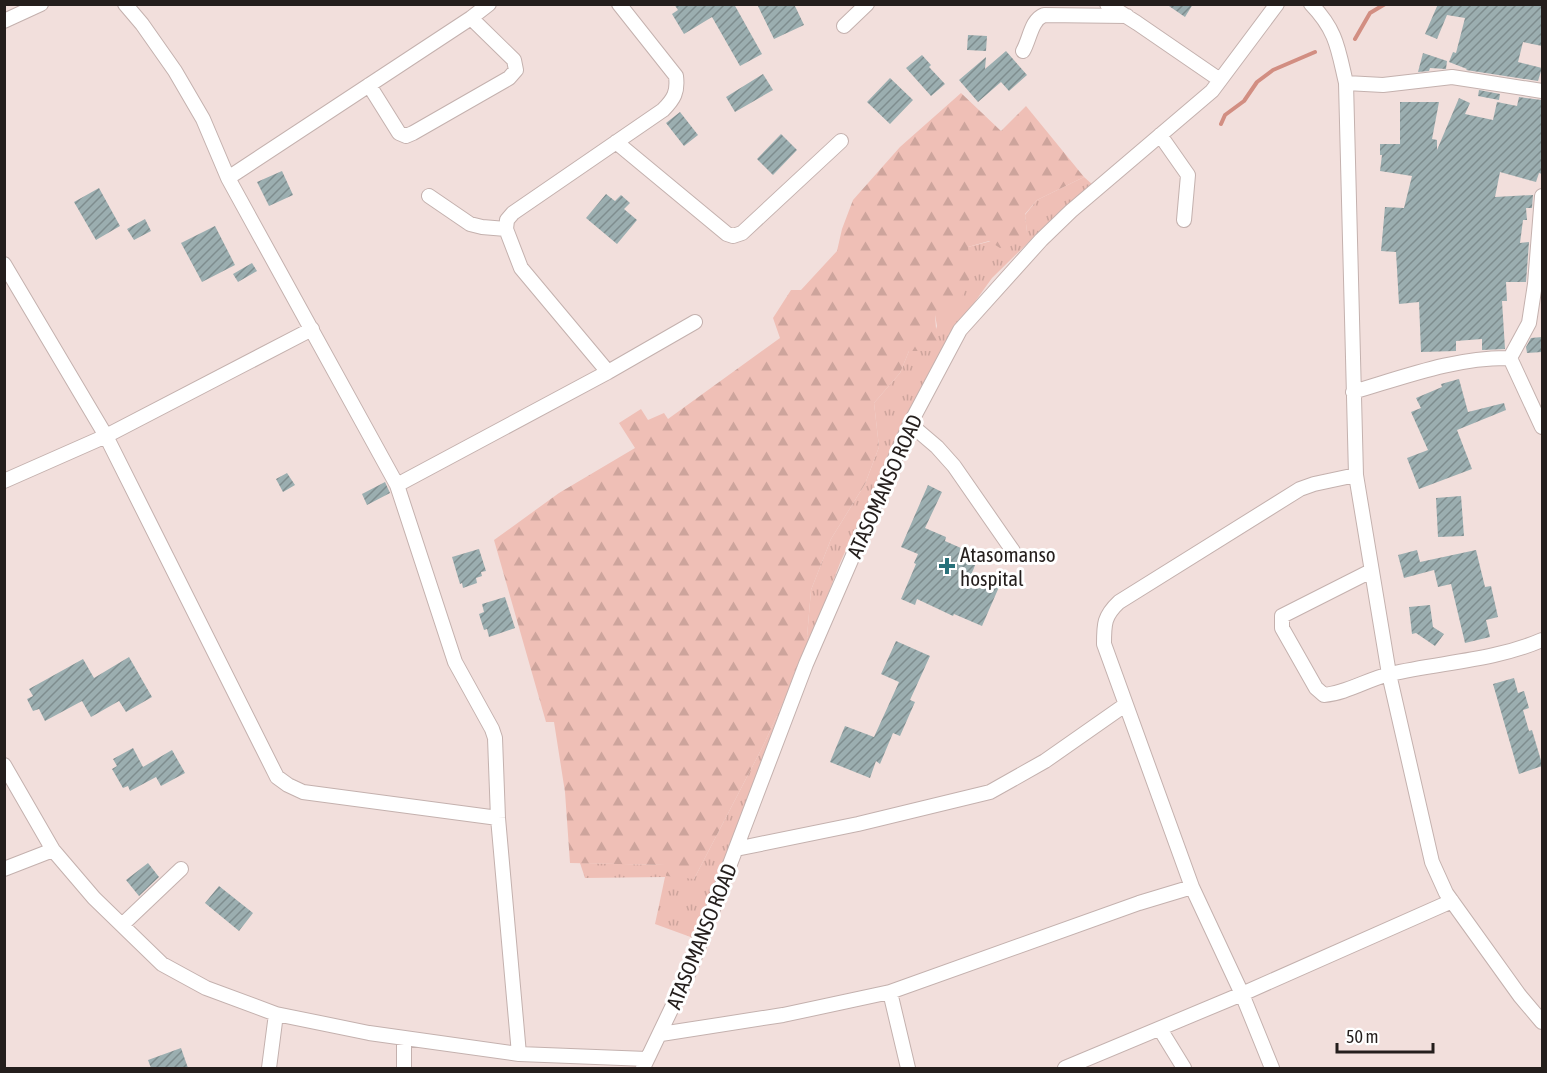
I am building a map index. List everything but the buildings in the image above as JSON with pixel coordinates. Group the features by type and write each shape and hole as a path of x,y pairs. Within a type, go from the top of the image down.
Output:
{"street":[{"path":"4,21 41,4"},
{"path":"125,4 162,52 203,119 228,178 397,485 455,662 492,729 495,738 498,818 519,1054"},
{"path":"228,178 489,4"},
{"path":"608,372 521,268 506,229 507,220 513,213 663,110 673,99 678,89 676,76 619,4"},
{"path":"844,26 867,4"},
{"path":"1107,4 1220,80"},
{"name":"ATASOMANSO ROAD","path":"645,1064 689,972 806,664 910,424 960,330 1041,240 1071,211 1212,91 1277,4"},
{"path":"1311,4 1325,19 1336,40 1346,84 1356,476 1389,674 1432,862 1438,879 1520,996 1542,1022"},
{"path":"1023,51 1033,25 1038,18 1044,15 1127,16"},
{"path":"369,85 399,133 406,136 509,78 516,70 514,60 471,18"},
{"path":"1346,84 1383,85 1452,77 1542,91"},
{"path":"1160,135 1188,175 1184,220"},
{"path":"616,142 727,234 733,236 742,233 841,141"},
{"path":"429,196 470,224 482,228 506,229"},
{"path":"1510,358 1529,323 1535,284 1542,196"},
{"path":"4,264 106,436 277,777 303,792 498,818"},
{"path":"397,485 608,372 695,322"},
{"path":"4,481 106,436 312,328"},
{"path":"1353,392 1433,368 1484,359 1510,358"},
{"path":"1510,358 1542,427"},
{"path":"910,424 937,447 954,466 1013,551"},
{"path":"1272,1068 1242,994 1192,887 1104,644 1104,626 1108,612 1119,602 1300,489 1356,476"},
{"path":"1371,571 1282,616 1282,628 1319,693 1329,695 1389,674 1494,657 1518,651 1542,640"},
{"path":"736,849 858,824 990,792 1044,761 1125,705"},
{"path":"4,765 53,849 94,898 162,964 206,988 276,1014 369,1033 519,1054 645,1064"},
{"path":"4,869 53,849"},
{"path":"122,925 181,869"},
{"path":"661,1034 783,1015 890,992 1139,903 1192,887"},
{"path":"1065,1068 1242,994 1452,901"},
{"path":"890,992 908,1068"},
{"path":"271,1068 276,1014"},
{"path":"1160,1029 1184,1068"},
{"path":"404,1038 404,1068"}],"green space":[{"path":"961,93 1001,131 1026,106 1084,177 1037,200 1025,214 1027,232 1018,242 1000,248 989,241 968,247 971,275 957,308 935,315 937,342 929,351 909,351 900,373 874,403 879,447 865,484 831,539 811,590 807,637 811,642 763,746 694,879 666,876 665,865 570,863 565,792 554,722 546,722 494,540 559,493 635,448 619,423 641,409 648,420 664,413 668,419 780,338 773,318 791,290 801,290 837,251 842,229 853,200 900,147"},
{"path":"1084,177 1094,186 1053,218 992,278 954,331 894,444 840,563 810,641 807,637 811,590 831,539 865,484 879,447 874,403 900,373 909,351 929,351 937,326 935,315 968,247 1027,232 1025,215 1037,200"},
{"path":"804,658 696,939 655,924 665,877 585,878 580,863 666,865 694,879 763,746"}],"waterway":[{"path":"1355,39 1370,13 1385,4"},
{"path":"1221,124 1225,115 1244,101 1257,82 1273,70 1315,52"}],"place":[{"name":"Atasomanso hospital","path":"947,566"}]}
